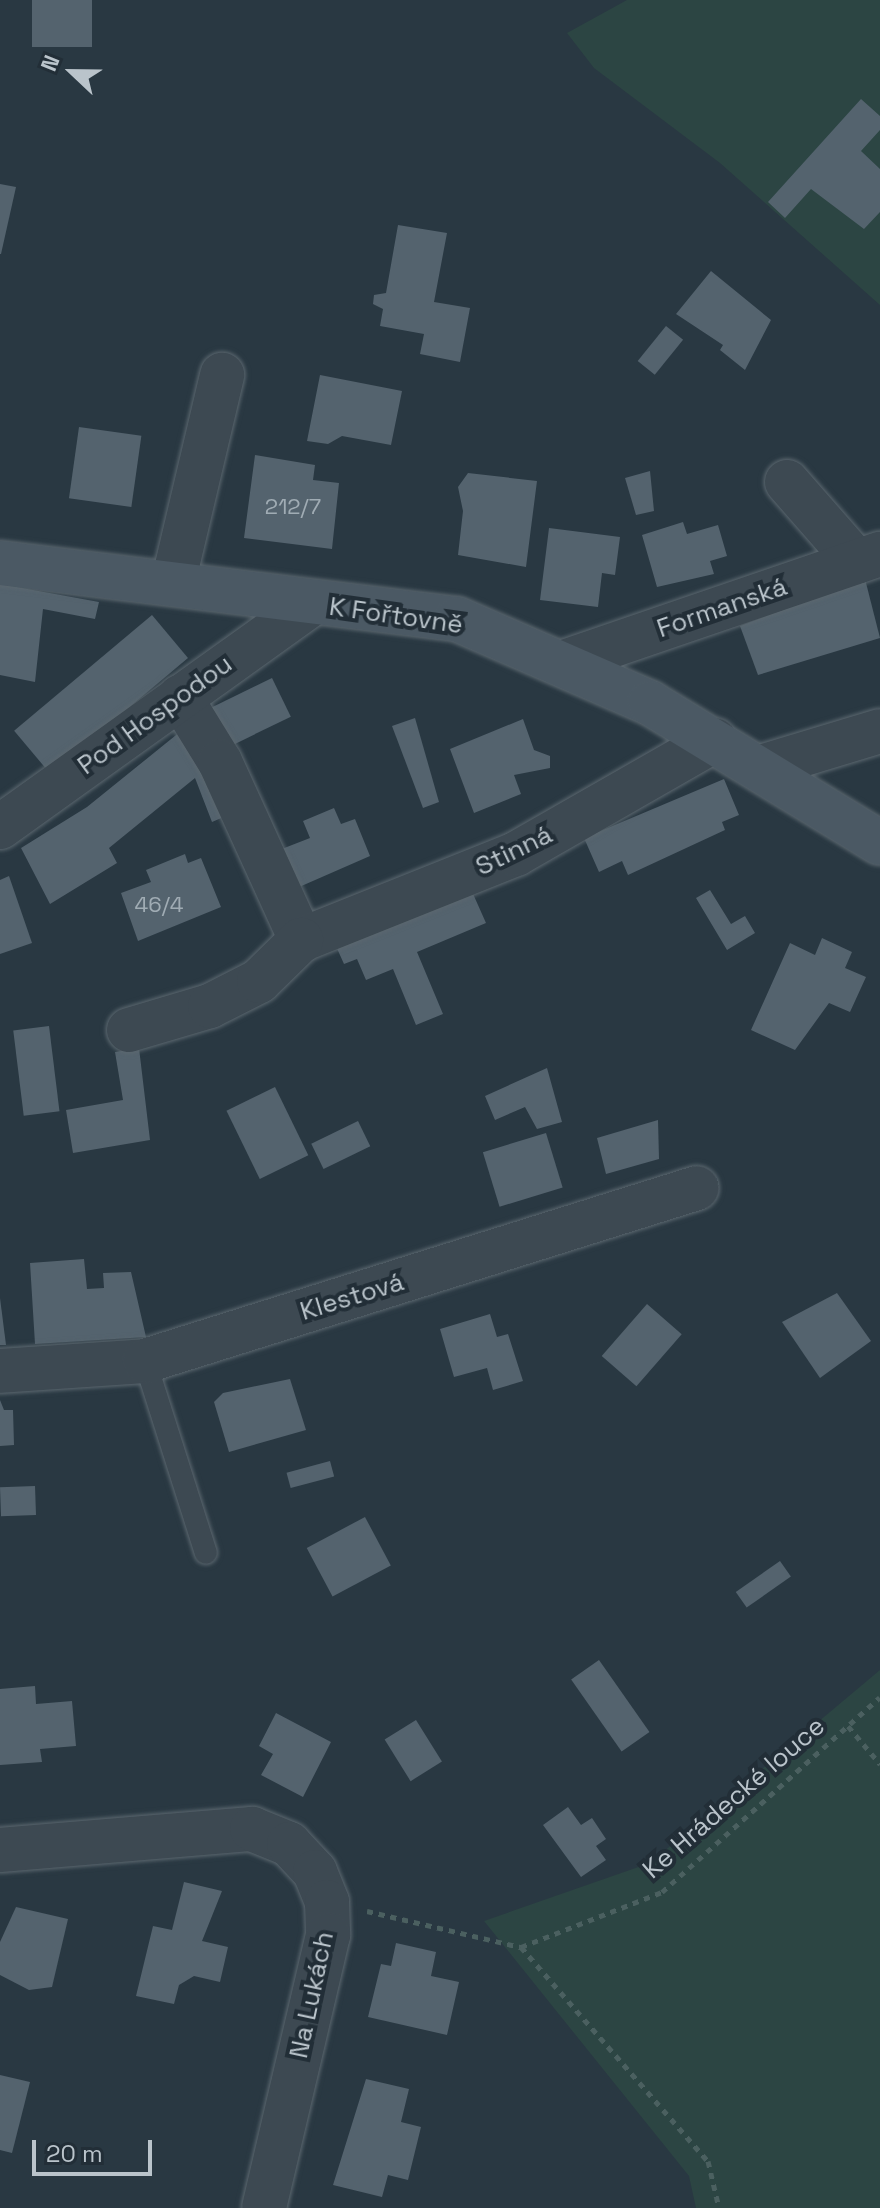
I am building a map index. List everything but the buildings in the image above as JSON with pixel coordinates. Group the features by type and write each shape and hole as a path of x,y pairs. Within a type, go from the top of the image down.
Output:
{"street":[{"path":"173,583 222,375"},
{"path":"787,482 868,558"},
{"name":"Formanská","path":"564,662 868,558"},
{"name":"K Fořtovně","path":"0,563 173,583 310,605 457,619 564,662 715,740 880,843"},
{"name":"Pod Hospodou","path":"0,827 310,605"},
{"path":"180,697 220,762 301,940"},
{"path":"761,767 880,731"},
{"name":"Stinná","path":"129,1030 210,1006 259,981 301,940 516,854 715,740"},
{"name":"Klestová","path":"0,1371 145,1361 697,1188"},
{"name":"Na Lukách","path":"0,1850 252,1829 289,1844 315,1872 327,1902 328,1935 264,2208"}],"lane":[{"path":"145,1361 206,1553"}],"path":[{"name":"Ke Hrádecké louce","path":"521,1947 662,1892 880,1697"},
{"path":"848,1726 880,1764"},
{"path":"327,1902 521,1947 708,2161 719,2208"}],"green space":[{"path":"627,0 880,0 880,305 720,163 594,68 567,33"},
{"path":"880,1670 880,2208 696,2208 689,2176 484,1921 650,1863"}]}
